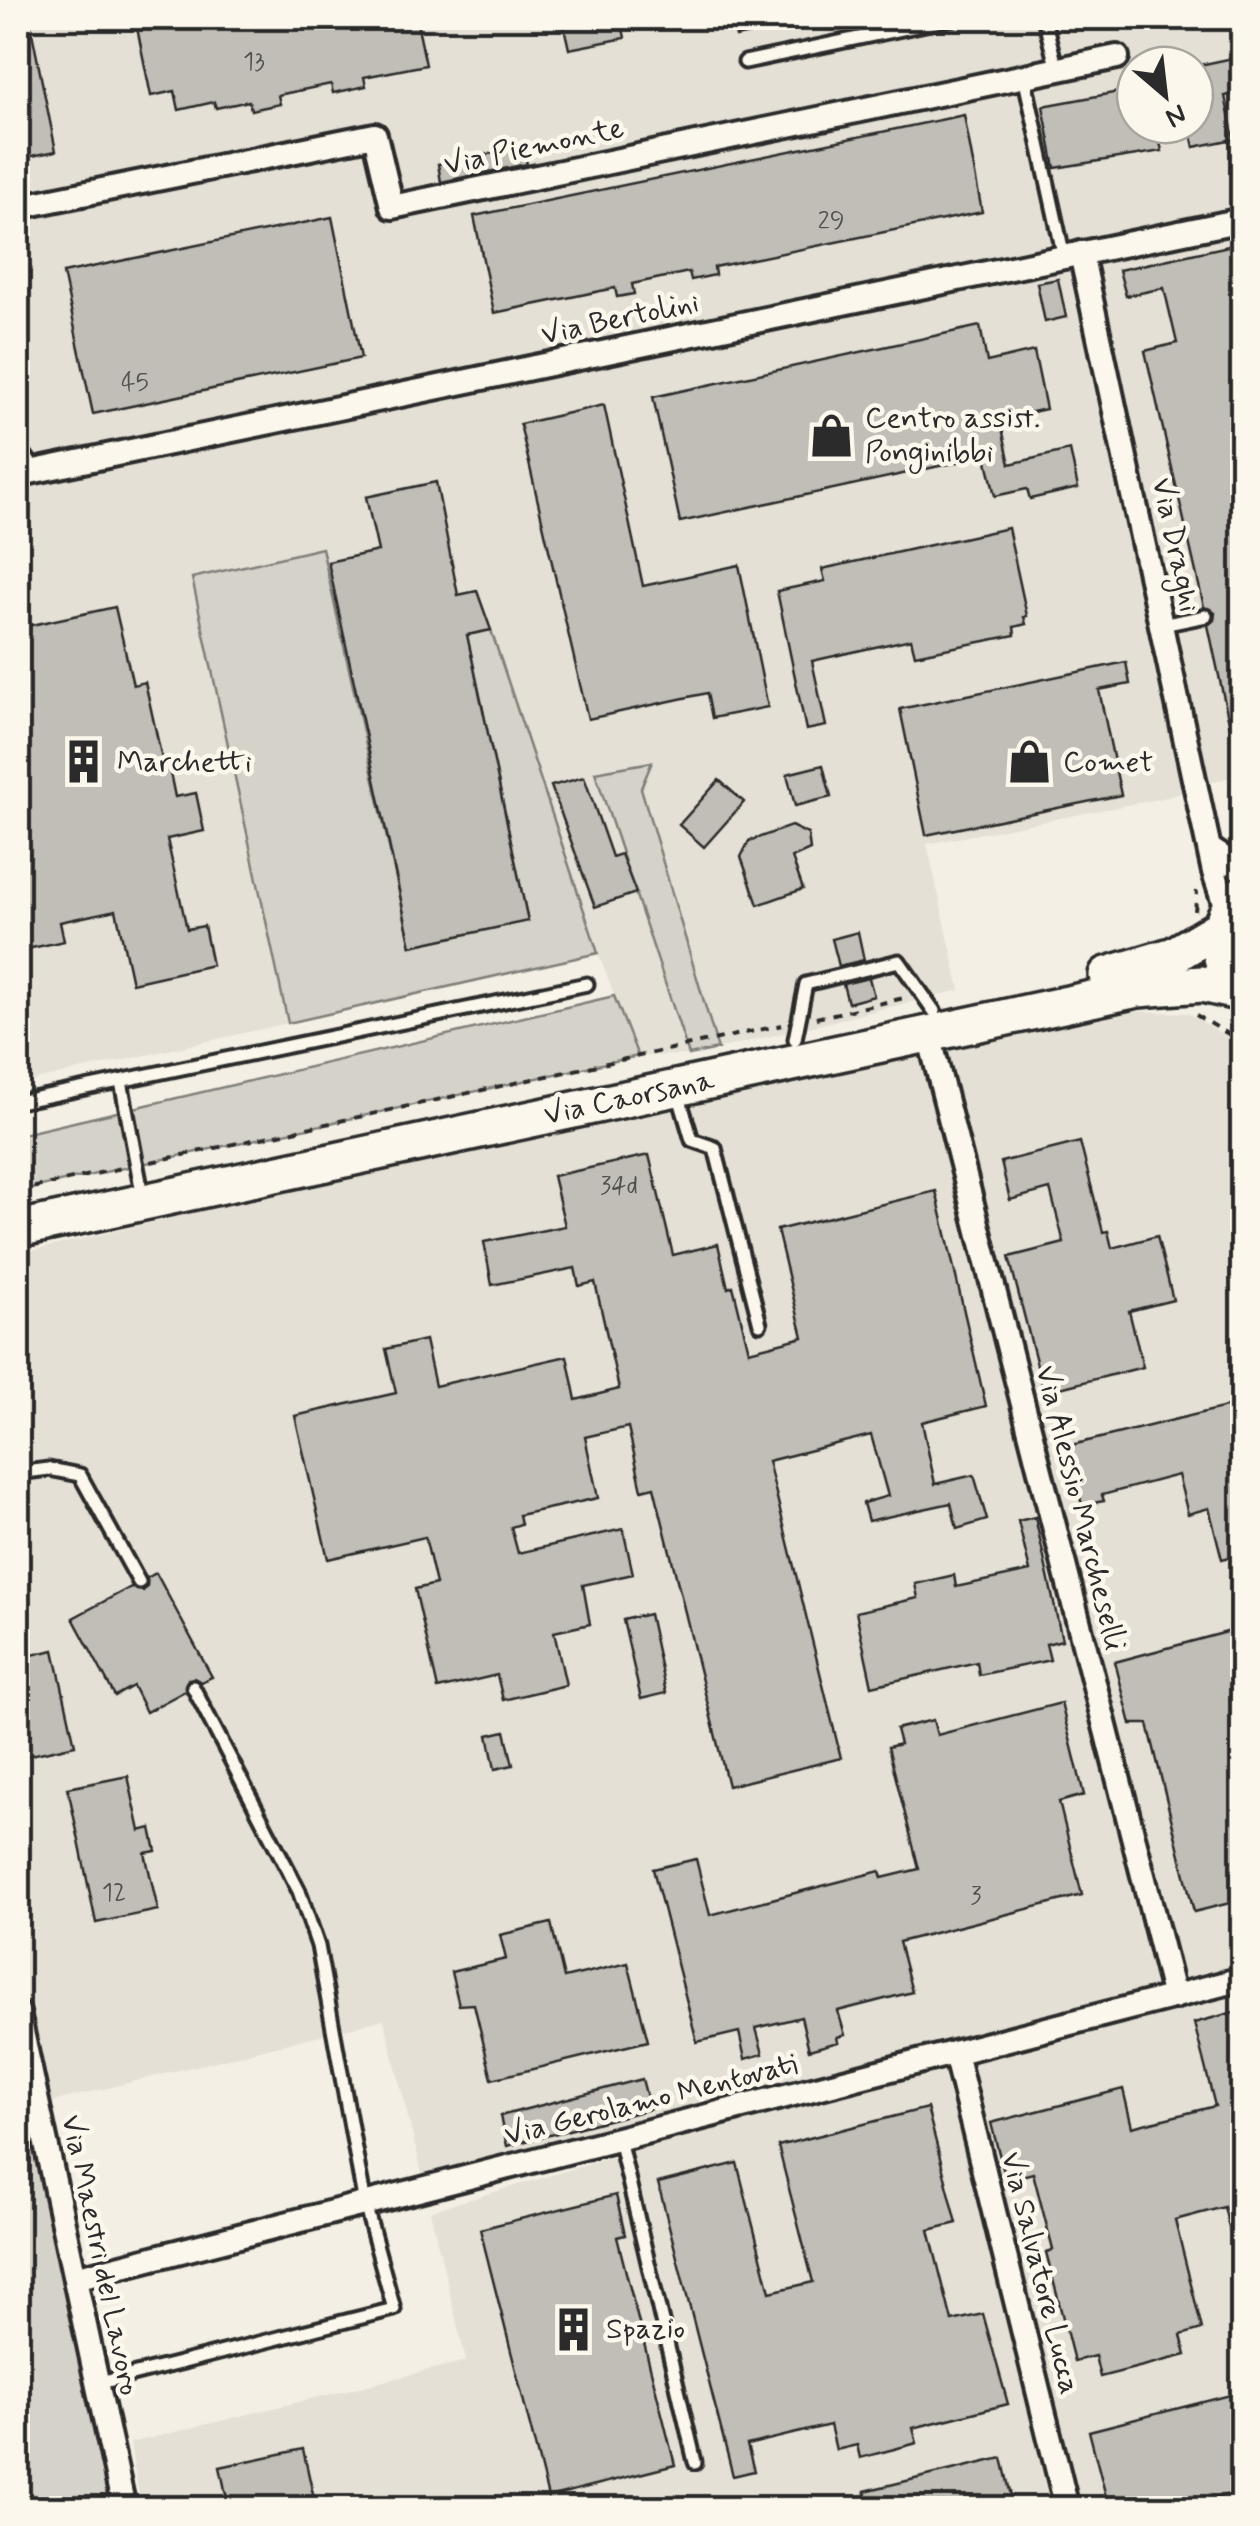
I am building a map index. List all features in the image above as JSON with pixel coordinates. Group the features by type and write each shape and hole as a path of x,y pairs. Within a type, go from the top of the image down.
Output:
{"main road":[{"path":"1221,913 1219,946 1223,965 1242,991"},
{"name":"Via Caorsana","path":"18,1229 676,1088 930,1016 1148,964 1187,949 1221,913"},
{"name":"Via Caorsana","path":"18,1207 138,1174 796,1030 1138,989 1202,984 1242,991"}],"street":[{"name":"Via Piemonte","path":"18,207 374,135 392,207 1115,58"},
{"name":"Via Bertolini","path":"18,455 30,472 1242,220"},
{"name":"Via Draghi","path":"1073,255 1162,625 1221,913"},
{"path":"1210,848 1242,870"},
{"name":"Via Alessio Marcheselli","path":"930,1016 1174,1997"},
{"name":"Via Gerolamo Mentovati","path":"75,2278 1242,1979"},
{"name":"Via Maestri del Lavoro","path":"18,2013 24,2072 75,2278 124,2508"},
{"name":"Via Salvatore Lucca","path":"956,2052 1066,2508"}],"lane":[{"path":"746,62 954,18"},
{"path":"1044,18 1058,70"},
{"path":"1024,76 1073,255"},
{"path":"1162,625 1206,616"},
{"path":"796,1030 806,984 899,962 930,1016"},
{"path":"18,1102 587,984"},
{"path":"120,1080 138,1174"},
{"path":"676,1088 692,1140 716,1148 760,1324"},
{"path":"18,1473 50,1469 80,1475 139,1582"},
{"path":"96,2384 394,2309 365,2204 334,2026 312,1927 299,1891 193,1687"},
{"path":"619,2139 695,2462"}],"path":[{"path":"1214,872 1198,884 1221,913"},
{"path":"18,1191 138,1174 796,1030 908,997 930,1016"}],"shaded area":[{"path":"18,18 1242,18 1242,773 1168,797 927,844 960,990 718,1049 641,788 651,763 596,772 689,1055 638,1056 598,953 18,1084"},
{"path":"322,548 411,946 528,921 467,635 491,630 598,953 288,1023 192,578"},
{"path":"652,762 641,788 718,1049 689,1055 595,772"},
{"path":"614,996 638,1056 18,1191 18,1135"},
{"path":"1121,1011 1188,1013 1242,1046 1242,2508 141,2508 130,2443 466,2361 430,2211 956,2055 424,2182 384,2019 36,2106 18,2508 18,1254 527,1134"},
{"path":"35,2106 124,2508 18,2508 18,2112"}],"building":[{"path":"18,18 29,18 56,151 18,159"},
{"path":"135,18 416,18 426,65 364,77 366,86 333,93 331,84 278,95 280,104 251,110 249,101 216,108 214,102 179,110 175,91 151,96"},
{"path":"562,18 621,18 625,38 569,49"},
{"path":"732,18 790,18 791,25 736,37"},
{"path":"1242,56 1242,92 1225,96 1234,139 1215,143 1215,62"},
{"path":"1115,93 1115,145 1161,145 1162,151 1055,168 1043,106"},
{"path":"964,115 982,212 714,267 715,275 691,280 689,272 632,284 634,294 617,297 615,288 494,313 474,216"},
{"path":"523,147 527,164 441,182 438,164"},
{"path":"332,217 361,358 93,414 63,273"},
{"path":"1242,243 1242,749 1235,750 1208,625 1215,613 1204,607 1145,351 1177,343 1164,288 1126,296 1119,270"},
{"path":"1058,279 1066,317 1045,322 1037,283"},
{"name":"Centro assist. Ponginibbi","path":"980,326 987,362 1034,351 1046,409 1000,419 1010,464 1070,450 1078,488 1030,499 1027,489 995,496 986,456 680,522 653,397"},
{"path":"604,405 643,586 739,565 768,707 712,718 707,693 588,719 520,424"},
{"path":"436,482 458,595 477,591 491,630 467,635 528,921 411,946 328,562 378,551 366,497"},
{"path":"1008,528 1027,616 1026,624 1014,627 1015,635 915,655 911,639 812,661 826,726 806,730 777,591 825,581 822,569"},
{"name":"Marchetti","path":"115,607 133,685 145,682 175,797 196,793 204,831 167,839 187,929 204,926 212,965 132,983 116,910 60,922 64,941 18,951 18,628"},
{"path":"1126,662 1130,684 1099,690 1121,795 926,835 900,709"},
{"path":"823,765 831,797 795,806 787,774"},
{"path":"584,777 612,857 621,854 636,893 595,907 551,786"},
{"path":"719,780 744,802 704,847 679,825"},
{"path":"791,826 808,834 810,850 792,858 803,889 758,905 741,857 749,841"},
{"path":"858,932 864,960 839,966 832,939"},
{"path":"869,978 874,996 848,1003 843,984"},
{"path":"1080,1142 1103,1232 1108,1231 1112,1248 1157,1236 1173,1300 1129,1311 1143,1367 1044,1392 1009,1257 1064,1243 1050,1189 1010,1200 1001,1162"},
{"path":"649,1155 673,1255 718,1244 749,1351 803,1337 777,1230 936,1191 986,1406 922,1422 935,1484 974,1475 987,1520 957,1529 951,1503 868,1521 863,1503 888,1496 871,1435 768,1461 841,1758 728,1786 654,1487 642,1490 628,1427 585,1437 598,1498 519,1515 521,1524 511,1527 518,1553 623,1529 633,1574 583,1585 590,1624 554,1632 566,1685 503,1700 497,1675 438,1689 415,1589 436,1584 425,1537 328,1559 295,1416 396,1393 386,1349 425,1340 435,1386 567,1356 576,1400 619,1389 595,1282 579,1286 575,1268 492,1285 484,1242 565,1226 553,1176"},
{"path":"1242,1403 1242,1554 1222,1559 1209,1508 1188,1514 1178,1475 1102,1495 1104,1501 1082,1505 1068,1446"},
{"path":"1035,1517 1062,1640 1046,1644 1050,1660 979,1675 977,1662 872,1686 856,1612 918,1598 915,1584 954,1575 956,1587 1030,1571 1018,1521"},
{"path":"156,1573 212,1677 201,1682 188,1679 185,1691 146,1712 133,1686 115,1696 73,1618 131,1587 143,1591 147,1578"},
{"path":"649,1614 666,1693 641,1699 623,1620"},
{"path":"1242,1628 1242,1900 1194,1912 1148,1724 1131,1724 1115,1662"},
{"path":"54,1650 75,1745 18,1758 18,1738 30,1735 18,1679 18,1658"},
{"path":"1061,1703 1084,1795 1059,1802 1082,1895 899,1942 912,1992 838,2011 845,2035 837,2037 838,2042 809,2050 801,2017 756,2028 763,2054 745,2059 739,2032 697,2042 653,1869 696,1859 710,1915 880,1871 882,1878 919,1869 888,1747 900,1744 896,1729 933,1720 937,1735"},
{"path":"505,1731 513,1765 495,1769 488,1735"},
{"path":"128,1776 140,1831 151,1828 156,1851 145,1853 158,1910 96,1923 68,1788"},
{"path":"551,1923 564,1978 628,1963 648,2041 492,2079 474,2004 459,2005 451,1972 506,1959 500,1935"},
{"path":"1242,2010 1242,2255 1236,2256 1224,2207 1175,2220 1202,2329 1181,2335 1186,2355 1100,2377 1095,2356 1074,2361 1046,2252 1053,2250 1033,2173 1006,2180 991,2123 1123,2089 1132,2127 1215,2106 1194,2023"},
{"path":"642,2079 650,2109 507,2146 500,2116"},
{"path":"927,2108 957,2223 929,2230 952,2321 983,2314 1008,2404 913,2428 917,2443 860,2458 857,2445 836,2450 830,2425 747,2445 754,2471 733,2476 658,2183 737,2163 770,2292 813,2282 778,2146"},
{"path":"616,2195 625,2235 617,2237 675,2465 548,2497 480,2229"},
{"path":"1242,2392 1242,2491 1174,2508 1109,2508 1089,2431"},
{"path":"303,2449 316,2508 229,2508 220,2467"},
{"path":"1002,2458 1014,2508 869,2508 865,2491"}],"place":[{"name":"Centro assist. Ponginibbi","path":"832,435"},
{"name":"Marchetti","path":"84,762"},
{"name":"Comet","path":"1030,762"},
{"name":"Spazio","path":"573,2329"}]}
